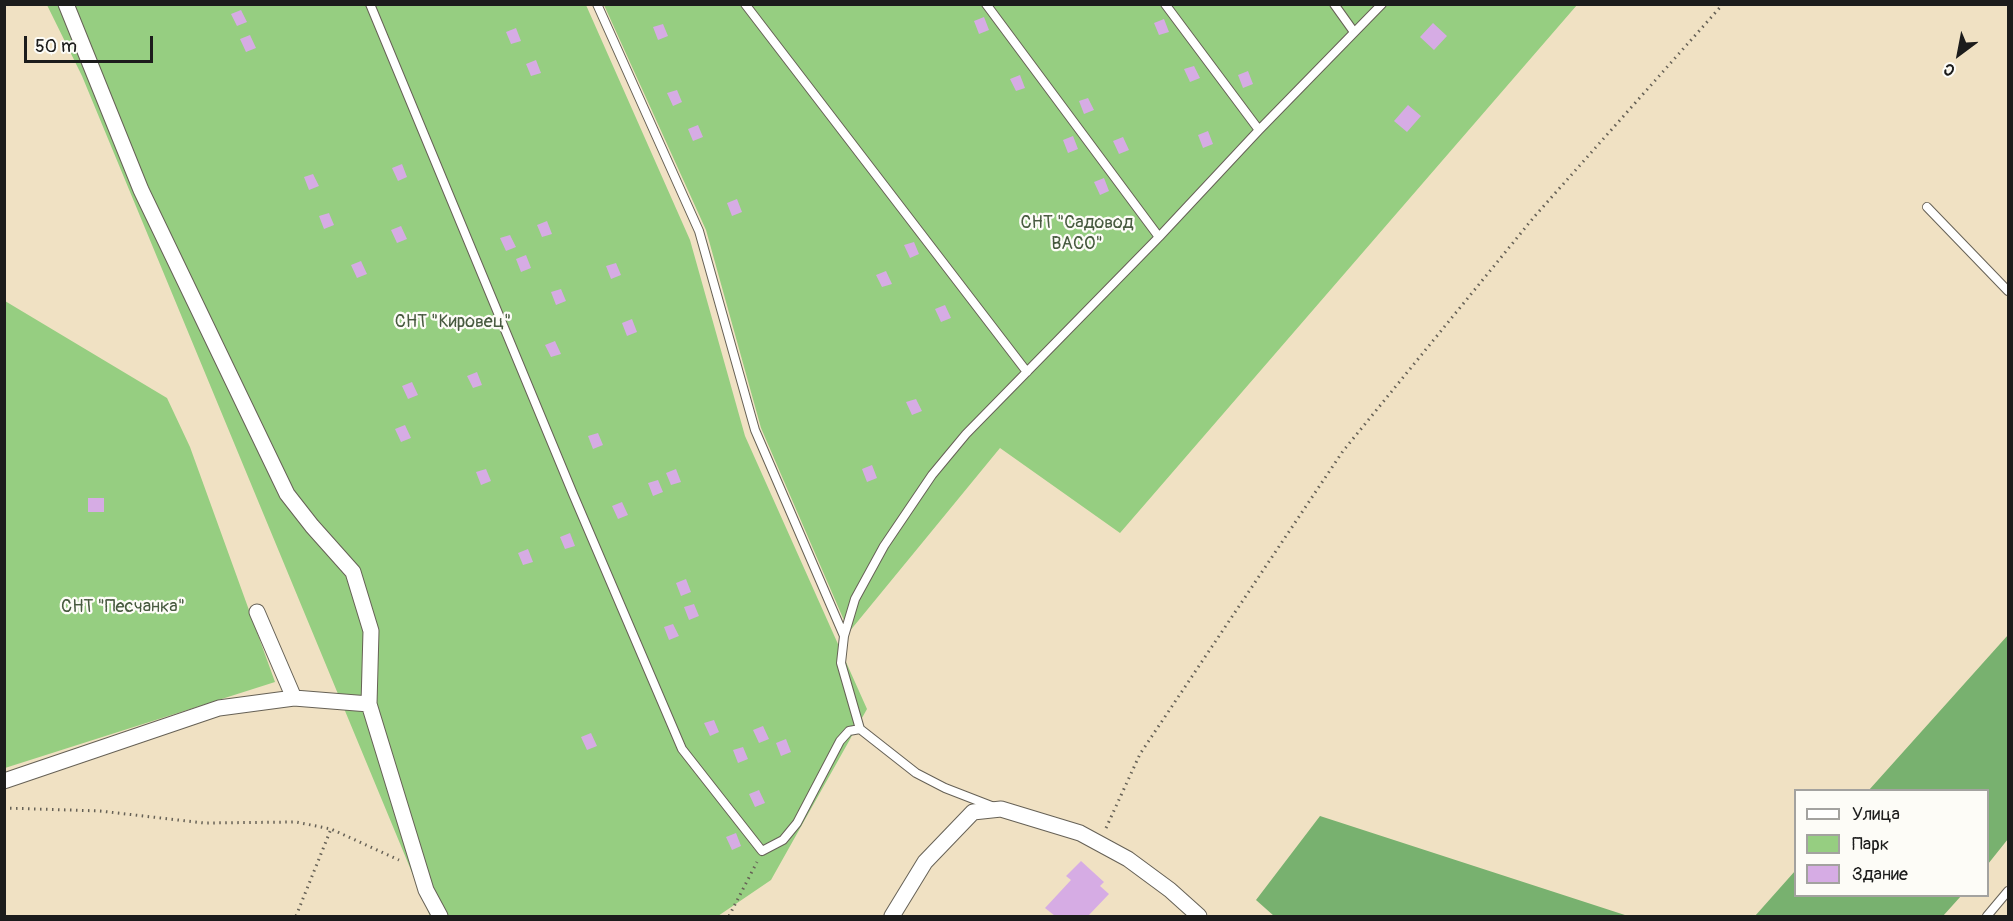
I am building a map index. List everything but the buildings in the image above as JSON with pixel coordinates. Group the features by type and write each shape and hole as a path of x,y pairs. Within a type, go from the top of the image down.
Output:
{"street":[{"path":"66,4 141,190 287,494 353,572 371,631 369,704 426,890 440,916"},
{"path":"257,612 294,698"},
{"path":"4,781 219,708 294,698 369,704"},
{"path":"892,916 925,862 973,812 1002,809 1080,833 1128,859 1199,916"}],"lane":[{"path":"370,4 564,472 682,749 762,851 783,840 797,823 840,741 849,731 860,729"},
{"path":"597,4 699,231 755,430 844,636"},
{"path":"745,4 1027,372"},
{"path":"986,4 1159,237"},
{"path":"1165,4 1259,130"},
{"path":"1334,4 1354,32"},
{"path":"1002,809 945,788 916,773 860,729 841,663 844,636 855,599 884,546 902,519 932,475 966,434 1382,4"},
{"path":"1927,207 2008,291"},
{"path":"1987,916 2008,891"}],"path":[{"path":"1099,844 1140,754 1343,450 1534,218 1723,4"},
{"path":"4,808 100,811 204,822 296,822 331,829 397,858 405,866"},
{"path":"296,916 331,829"},
{"path":"729,916 762,851"}],"green space":[{"name":"СНТ \"Кировец\"","path":"47,5 586,5 690,240 745,436 867,709 771,880 718,916 430,916 82,76"},
{"name":"СНТ \"Садовод ВАСО\"","path":"604,5 1577,5 1120,533 1000,448 849,632 761,428 706,230"},
{"name":"СНТ \"Песчанка\"","path":"5,301 167,398 190,447 275,682 5,768"},
{"path":"2008,635 2008,839 1989,863 1989,789 1870,789"},
{"path":"1320,816 1628,916 1274,916 1256,900"},
{"path":"1794,872 1794,897 1960,897 1943,916 1755,916"}]}
